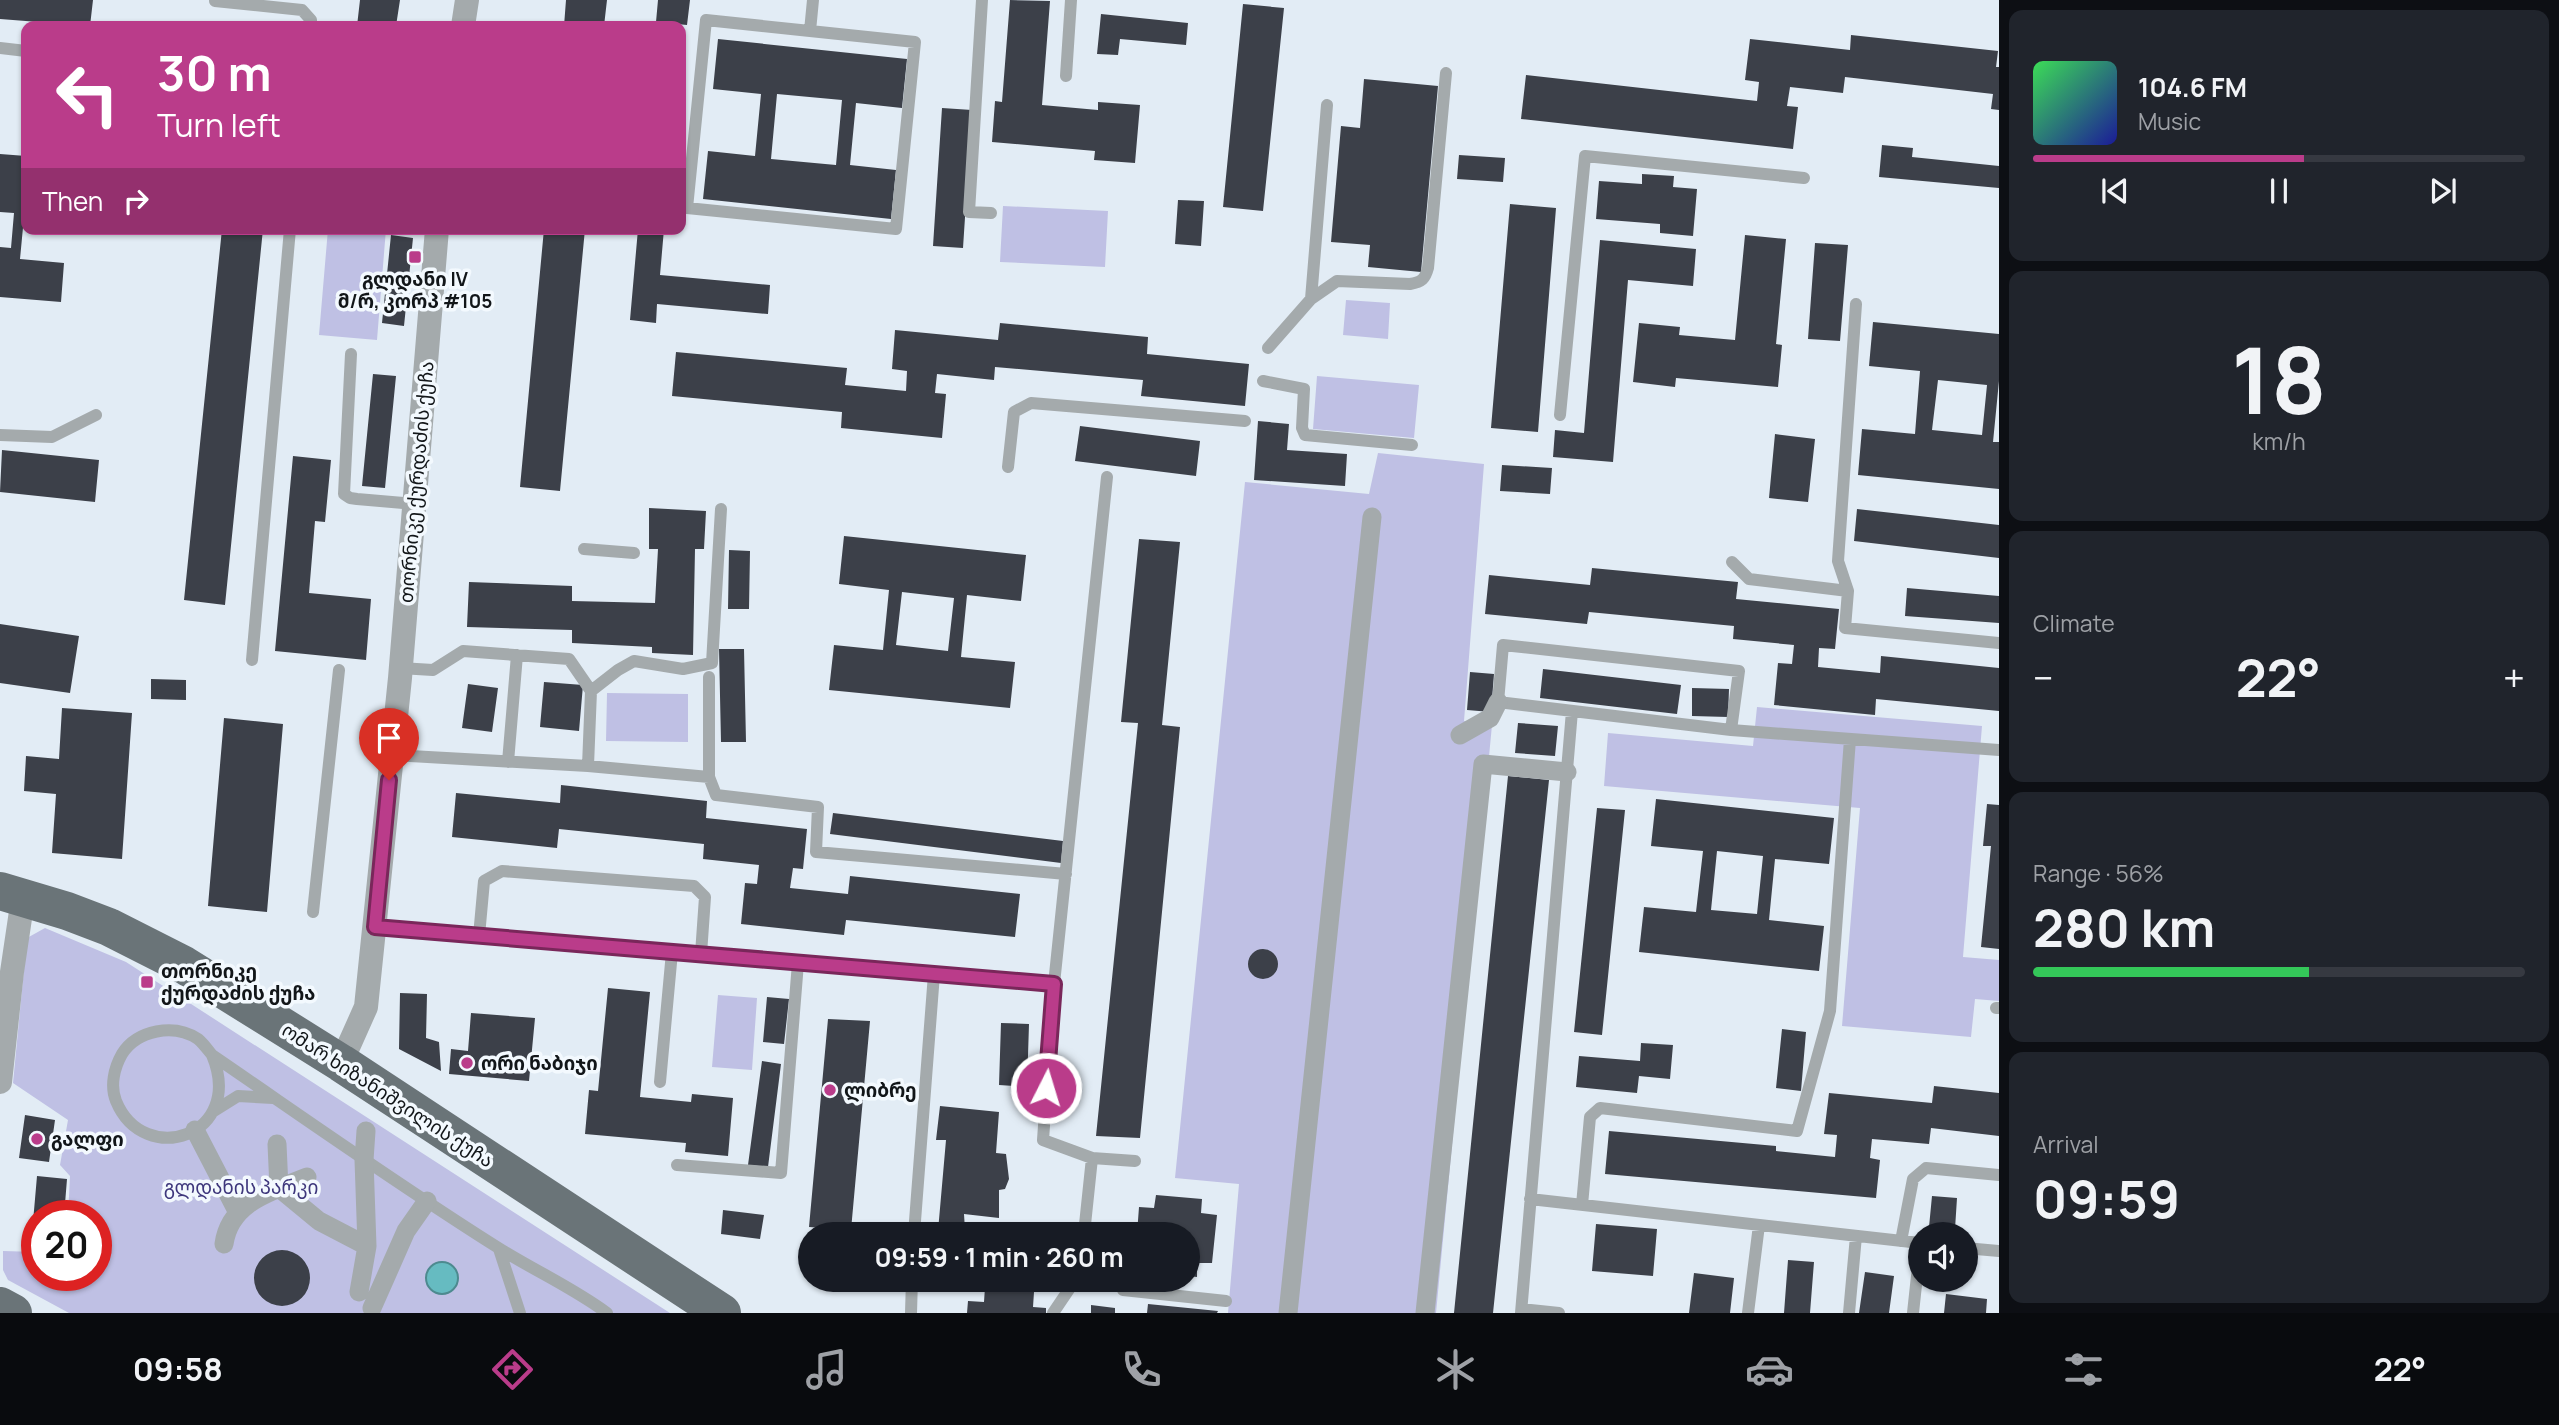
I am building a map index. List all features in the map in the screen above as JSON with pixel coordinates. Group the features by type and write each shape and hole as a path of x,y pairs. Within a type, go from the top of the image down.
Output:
{"main road":[{"name":"ომარ ხიზანიშვილის ქუჩა","path":"12,895 68,911 184,965 341,1063 680,1297 722,1313"},
{"path":"0,1306 13,1313"}],"street":[{"path":"464,21 467,0"},
{"name":"თორნიკე ქურდაძის ქუჩა","path":"341,1063 366,1007 401,668 437,235"},
{"path":"1288,1313 1371,517"},
{"path":"1461,735 1490,718 1498,702"},
{"path":"1425,1313 1483,764 1567,772"},
{"path":"0,1082 12,972 12,895"},
{"path":"195,1130 237,1211"},
{"path":"366,1131 365,1300 398,1263 406,1231 427,1201"},
{"path":"276,1144 279,1188 319,1221 367,1246"},
{"path":"225,1244 225,1235 237,1211 257,1197 307,1177"}],"lane":[{"path":"810,31 813,0"},
{"path":"982,0 969,212 991,213"},
{"path":"1066,76 1071,0"},
{"path":"215,1 302,10 311,21"},
{"path":"706,20 810,31 915,42 896,229 687,208 706,20"},
{"path":"0,48 21,50"},
{"path":"1268,348 1311,299 1337,281 1410,284 1425,279 1446,73"},
{"path":"1311,299 1327,105"},
{"path":"1560,415 1585,156 1804,178"},
{"path":"252,660 289,235"},
{"path":"1856,304 1838,561 1848,592 1845,628 1999,643"},
{"path":"351,355 344,494 349,498 415,504"},
{"path":"1263,381 1304,389 1302,428 1305,435 1412,445"},
{"path":"1008,467 1014,412 1031,403 1245,421"},
{"path":"0,435 52,437 96,415"},
{"path":"1107,477 1054,984 1043,1140 1092,1158 1135,1161"},
{"path":"591,691 618,670 634,662 683,669 712,663 721,509"},
{"path":"584,549 634,553"},
{"path":"1732,562 1749,579 1848,592"},
{"path":"1731,730 1739,671 1503,645 1498,702 1731,730 1999,750"},
{"path":"401,668 433,670 463,651 569,659 591,691 588,766"},
{"path":"508,762 517,655"},
{"path":"313,912 339,670"},
{"path":"709,677 709,777 716,795 818,807 816,852 1066,874"},
{"path":"1559,1313 1522,1311 1572,711"},
{"path":"1582,1205 1590,1117 1600,1108 1797,1131 1830,1010 1850,738"},
{"path":"391,755 588,766 709,777"},
{"path":"479,936 484,881 502,872 694,886 705,897 701,954"},
{"path":"375,927 1054,984"},
{"path":"660,1082 672,952"},
{"path":"677,1165 781,1173 798,963"},
{"path":"915,1222 934,974"},
{"path":"280,1101 273,1098 238,1096 214,1111 195,1130 176,1137 155,1137 136,1128 121,1113 113,1093 114,1072 122,1053 138,1038 158,1031 178,1031 198,1040 212,1055 280,1101 364,1160 499,1249 579,1292 607,1313"},
{"path":"212,1055 220,1073 220,1092 214,1111"},
{"path":"1085,1222 1092,1158"},
{"path":"1902,1241 1913,1179 1926,1168 1999,1175"},
{"path":"1531,1199 1908,1243"},
{"path":"1748,1313 1759,1225"},
{"path":"1849,1313 1856,1236"},
{"path":"499,1249 520,1313"},
{"path":"1978,1249 1999,1251"},
{"path":"911,1313 912,1292"},
{"path":"1053,1313 1067,1292"},
{"path":"1142,1292 1226,1301"},
{"path":"1913,1313 1915,1292"}],"green space":[{"path":"1003,206 1108,211 1105,267 1000,262"},
{"path":"327,235 386,235 377,340 319,335"},
{"path":"1346,300 1390,303 1388,339 1343,335"},
{"path":"1317,376 1419,385 1414,438 1313,429"},
{"path":"1378,453 1484,464 1464,721 1492,725 1436,1313 1228,1313 1239,1184 1175,1178 1245,482 1369,494"},
{"path":"607,693 688,694 688,742 606,741"},
{"path":"1757,707 1982,726 1963,957 1999,960 1999,1001 1975,999 1971,1037 1842,1026 1860,808 1604,786 1608,733 1753,746"},
{"name":"გლდანის პარკი","path":"45,928 126,962 670,1313 69,1313 28,1291 112,1291 112,1200 69,1200 70,1176 60,1165 68,1120 13,1083 27,938"},
{"path":"718,995 757,998 752,1070 712,1067"},
{"name":"გლდანის პარკი","path":"3,1251 21,1252 21,1287 8,1280 3,1270"}],"shaded area":[{"path":"442,1262 454,1266 458,1278 454,1290 442,1294 430,1290 426,1278 430,1266"}],"building":[{"path":"0,0 93,0 91,21 0,19"},
{"path":"360,0 400,0 397,21 358,21"},
{"path":"566,0 607,0 605,21 564,21"},
{"path":"658,0 690,0 687,25 686,21 656,21"},
{"path":"1010,0 1050,1 1042,105 1098,110 1098,102 1140,105 1135,163 1094,160 1095,151 992,142 995,101 1002,102"},
{"path":"1243,4 1284,8 1263,211 1223,207"},
{"path":"1101,14 1188,23 1186,45 1120,39 1118,55 1097,54"},
{"path":"1851,35 1998,51 1996,67 1999,67 1999,110 1991,109 1993,94 1845,77 1843,93 1790,87 1787,106 1798,107 1793,149 1521,119 1526,75 1757,101 1759,82 1745,80 1750,39 1850,50"},
{"path":"718,39 907,59 902,108 856,103 850,165 896,170 891,219 703,199 708,151 755,156 761,94 713,89","holes":["777,94 842,100 836,165 771,159"]},
{"path":"1364,79 1438,86 1421,272 1368,267 1370,245 1331,242 1341,126 1360,128"},
{"path":"942,108 972,110 963,248 933,246"},
{"path":"1882,145 1913,148 1912,157 1999,166 1999,188 1879,177"},
{"path":"0,154 21,156 20,259 64,263 61,302 0,297 0,247 11,248 14,213 0,212"},
{"path":"1459,155 1505,158 1503,182 1457,179"},
{"path":"1642,174 1674,176 1673,187 1697,189 1693,236 1660,233 1660,224 1596,219 1599,181 1642,184"},
{"path":"1178,200 1204,201 1201,246 1175,244"},
{"path":"1510,204 1556,208 1538,432 1491,428"},
{"path":"221,235 262,235 225,605 184,600"},
{"path":"391,235 413,238 404,326 382,323"},
{"path":"543,235 584,235 560,491 520,487"},
{"path":"637,235 663,235 660,275 770,285 768,314 657,304 656,323 630,320"},
{"path":"1745,235 1786,239 1776,344 1782,345 1778,387 1676,378 1675,387 1633,382 1639,323 1680,327 1679,335 1735,340"},
{"path":"1600,240 1696,249 1693,286 1628,280 1613,462 1553,457 1555,430 1584,433"},
{"path":"1815,243 1848,245 1840,341 1808,339"},
{"path":"1873,322 1999,334 1999,381 1993,442 1999,442 1999,489 1858,475 1862,429 1915,434 1920,371 1869,366","holes":["1938,380 1987,385 1982,435 1932,430"]},
{"path":"1000,323 1148,337 1147,354 1249,364 1245,406 1141,396 1143,380 995,367 994,380 937,374 935,393 946,394 942,438 841,428 842,412 672,396 676,352 847,368 845,385 906,391 907,371 892,369 895,330 998,340"},
{"path":"373,374 396,376 385,488 362,486"},
{"path":"1258,421 1289,424 1287,450 1347,454 1345,486 1254,480"},
{"path":"1080,426 1200,441 1196,476 1075,461"},
{"path":"1775,434 1815,439 1808,502 1769,498"},
{"path":"2,450 99,460 95,502 0,492"},
{"path":"293,456 331,460 325,522 315,521 309,593 371,599 366,660 275,651"},
{"path":"1502,465 1552,468 1550,494 1500,491"},
{"path":"649,508 706,511 704,549 695,549 693,655 652,653 652,647 572,643 572,630 467,627 469,582 572,586 572,601 655,603 658,549 649,549"},
{"path":"1857,509 1999,525 1999,558 1854,541"},
{"path":"844,536 1026,555 1021,601 967,595 961,657 1015,662 1010,708 829,690 834,645 883,650 889,590 839,584","holes":["902,592 954,598 948,651 896,645"]},
{"path":"1139,539 1180,542 1162,725 1180,727 1140,1138 1096,1136 1138,723 1121,722"},
{"path":"729,550 750,551 749,609 728,609"},
{"path":"1592,568 1738,582 1736,599 1839,609 1835,649 1819,648 1818,667 1880,673 1881,656 1999,668 1999,711 1876,699 1875,715 1774,705 1778,663 1792,664 1794,645 1733,639 1734,626 1589,612 1587,624 1485,614 1489,575 1590,585"},
{"path":"1907,588 1999,596 1999,623 1905,616"},
{"path":"0,624 79,636 70,693 0,683"},
{"path":"719,649 744,649 746,742 721,742"},
{"path":"1543,669 1681,685 1677,714 1540,698"},
{"path":"1470,672 1494,674 1491,712 1467,710"},
{"path":"151,679 186,680 186,700 151,699"},
{"path":"544,682 583,685 579,731 540,727"},
{"path":"468,684 498,688 492,732 462,728"},
{"path":"1692,688 1729,689 1728,717 1692,716"},
{"path":"62,708 132,713 122,859 52,853 56,794 24,791 26,756 59,759"},
{"path":"224,718 283,724 267,912 208,906"},
{"path":"1518,723 1558,726 1555,756 1515,753"},
{"path":"1508,776 1549,780 1493,1313 1454,1313"},
{"path":"561,785 707,801 706,818 807,829 803,869 793,868 790,888 848,894 850,876 1020,894 1015,937 846,920 844,935 741,924 745,883 757,884 759,865 703,859 704,844 559,829 557,848 452,837 456,793 560,803"},
{"path":"1656,799 1834,818 1829,864 1775,859 1769,920 1824,926 1819,971 1639,952 1644,907 1696,912 1703,851 1651,846","holes":["1717,851 1763,856 1757,914 1711,910"]},
{"path":"1987,804 1999,805 1999,949 1981,947 1991,846 1983,846"},
{"path":"1597,808 1625,810 1602,1035 1574,1032"},
{"path":"833,813 1063,841 1061,863 830,834"},
{"path":"1263,949 1269,950 1277,958 1277,970 1269,978 1263,979 1257,978 1249,970 1248,964 1249,958 1257,950"},
{"path":"608,988 650,992 640,1097 691,1102 692,1094 733,1098 728,1156 685,1152 686,1143 585,1134 589,1090 598,1091"},
{"path":"400,993 427,994 426,1038 439,1042 441,1071 399,1049"},
{"path":"767,997 789,999 784,1044 763,1042"},
{"path":"471,1013 535,1018 529,1081 449,1074 451,1049 468,1051"},
{"path":"828,1019 870,1021 852,1222 809,1222"},
{"path":"1001,1023 1029,1024 1027,1087 999,1085"},
{"path":"1782,1029 1806,1032 1801,1091 1776,1088"},
{"path":"1641,1043 1673,1045 1670,1079 1639,1076 1637,1093 1576,1087 1579,1056 1640,1061"},
{"path":"762,1061 781,1064 768,1167 748,1165"},
{"path":"1934,1086 1999,1093 1999,1136 1931,1128 1929,1144 1872,1139 1870,1158 1880,1160 1876,1198 1605,1174 1609,1131 1776,1146 1776,1151 1835,1157 1837,1135 1824,1134 1829,1093 1932,1103"},
{"path":"940,1106 999,1112 996,1153 1006,1154 1009,1179 1005,1189 999,1190 999,1218 964,1214 964,1222 939,1222 946,1140 936,1140"},
{"path":"25,1115 55,1120 49,1162 19,1158"},
{"path":"37,1176 67,1179 65,1200 35,1200"},
{"path":"1156,1195 1202,1199 1201,1213 1217,1215 1212,1263 1200,1263 1200,1222 1138,1222 1139,1207 1154,1208"},
{"path":"1932,1196 1957,1198 1955,1222 1929,1222"},
{"path":"723,1210 764,1215 760,1239 721,1234"},
{"path":"1596,1224 1657,1229 1653,1276 1592,1271"},
{"path":"282,1250 293,1252 302,1258 308,1267 308,1289 302,1298 293,1304 282,1306 271,1304 262,1298 256,1289 254,1278 256,1267 262,1258 271,1252"},
{"path":"1788,1260 1814,1262 1810,1313 1784,1313"},
{"path":"1865,1272 1894,1276 1889,1313 1859,1313"},
{"path":"1694,1273 1734,1278 1730,1313 1689,1313"},
{"path":"985,1292 1034,1292 1033,1307 1046,1308 1046,1313 967,1313 968,1301 984,1302"},
{"path":"1946,1294 1987,1299 1986,1313 1944,1313"},
{"path":"1148,1304 1218,1311 1147,1313"},
{"path":"1091,1305 1115,1308 1115,1313 1091,1313"}],"place":[{"name":"გლდანი IV მ/რ, კორპ #105","path":"415,257"},
{"name":"თორნიკე ქურდაძის ქუჩა","path":"147,982"},
{"name":"ორი ნაბიჯი","path":"467,1063"},
{"name":"ლიბრე","path":"830,1090"},
{"name":"გალფი","path":"37,1139"}],"route":[{"path":"389,780 375,927 1054,984 1046,1088"}]}
